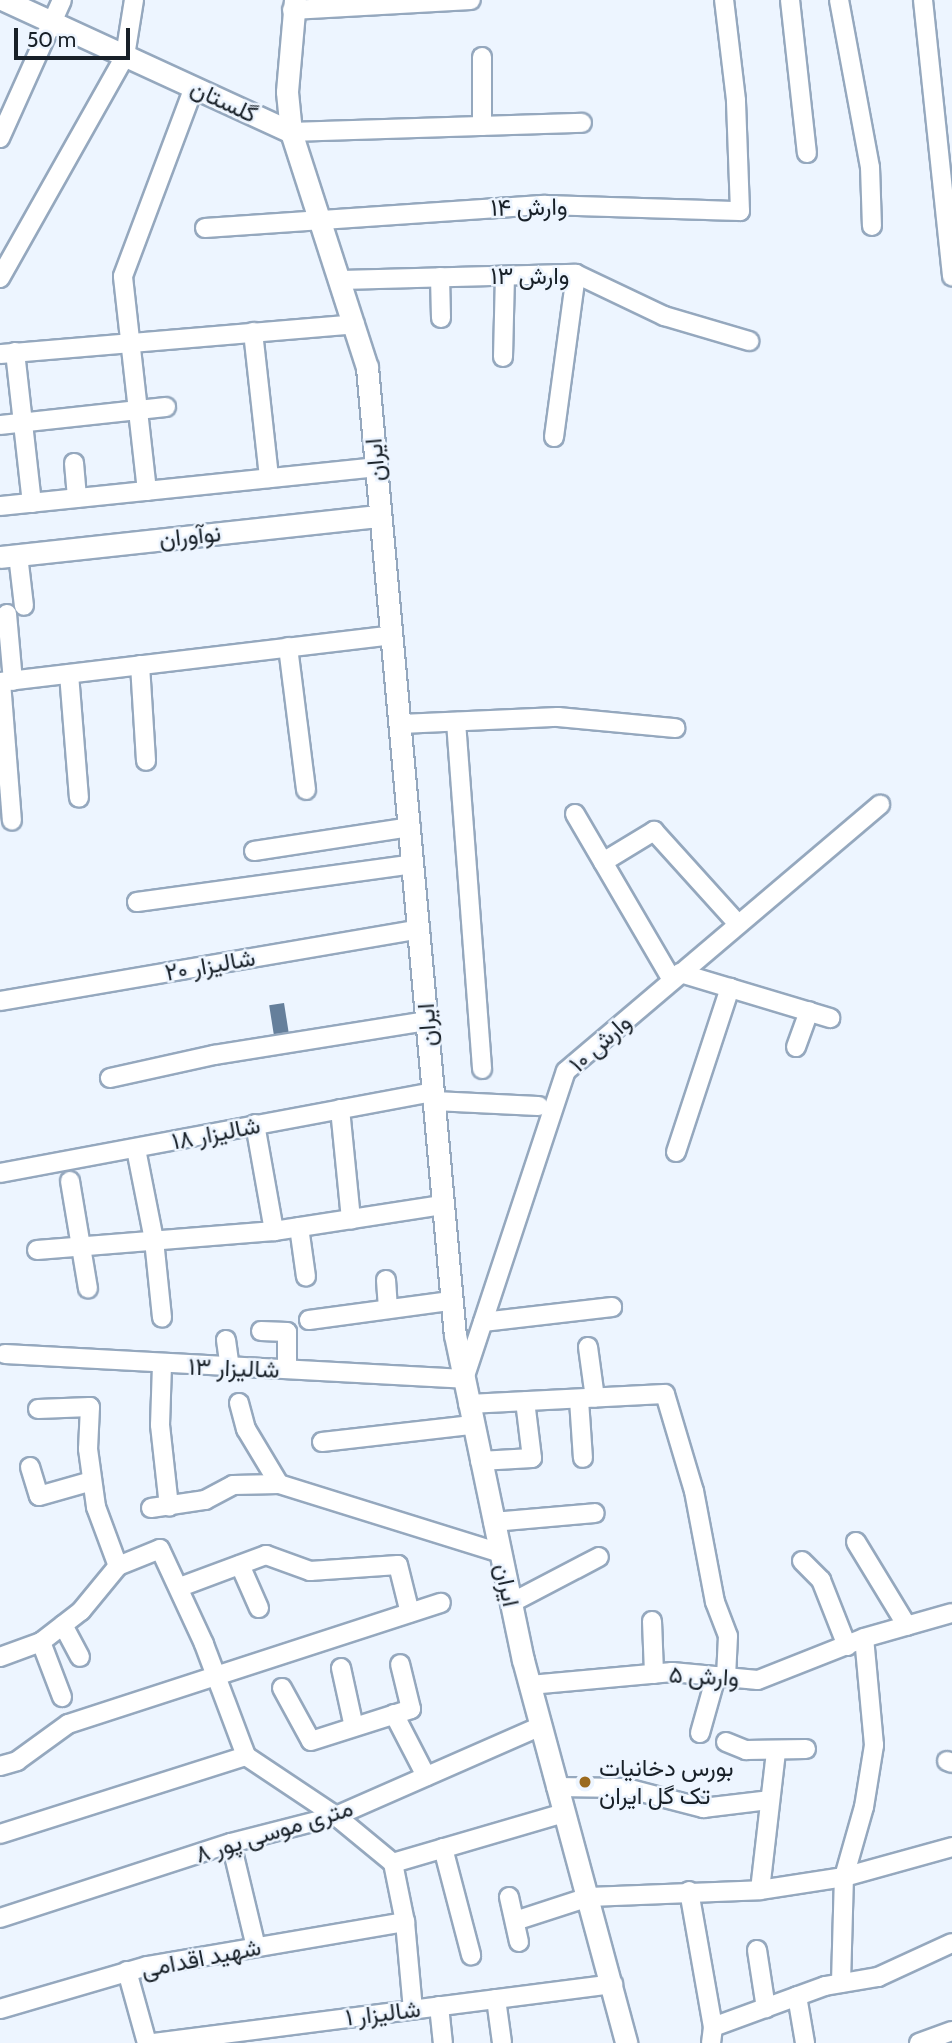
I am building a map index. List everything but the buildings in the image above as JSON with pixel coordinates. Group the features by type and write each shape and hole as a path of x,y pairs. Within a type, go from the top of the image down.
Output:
{"street":[{"name":"گلستان","path":"4,0 291,132"},
{"path":"0,138 54,23 62,0"},
{"path":"0,278 125,56 134,0"},
{"path":"293,5 471,0"},
{"name":"وارش ۱۴","path":"205,228 286,224 319,218 545,205 740,211 736,100 724,0"},
{"path":"790,0 807,153"},
{"path":"839,0 870,167 872,226"},
{"path":"923,0 952,276"},
{"name":"ایران","path":"293,5 286,92 291,132 367,367 420,929 449,1301 510,1602 561,1814 589,1897 626,2043"},
{"path":"482,57 482,126"},
{"path":"147,491 123,276 194,88"},
{"path":"291,132 582,123"},
{"path":"554,438 576,274"},
{"name":"وارش ۱۳","path":"341,280 576,274 664,316 749,341"},
{"path":"503,357 505,276"},
{"path":"440,277 441,318"},
{"path":"32,503 23,423 8,353 355,324"},
{"path":"253,332 269,478"},
{"path":"0,425 166,407"},
{"path":"74,463 77,498"},
{"path":"0,506 376,467"},
{"name":"نوآوران","path":"9,556 379,516"},
{"path":"9,556 24,606"},
{"path":"7,614 5,682 12,821"},
{"path":"5,682 392,635"},
{"path":"288,648 306,790"},
{"path":"140,666 146,761"},
{"path":"69,674 79,798"},
{"path":"401,724 558,718 675,728"},
{"path":"456,722 482,1069"},
{"name":"وارش ۱۰","path":"464,1379 566,1071 880,805"},
{"path":"575,814 676,977 730,988 830,1018"},
{"path":"254,851 411,827"},
{"path":"603,862 654,831 738,924"},
{"path":"137,902 413,864"},
{"name":"شالیزار ۲۰","path":"0,1001 420,929"},
{"path":"676,1152 730,988"},
{"path":"796,1046 809,1012"},
{"path":"110,1078 214,1055 427,1021"},
{"name":"شالیزار ۱۸","path":"0,1173 340,1109 433,1097 539,1106"},
{"path":"340,1109 351,1219"},
{"path":"255,1124 274,1231"},
{"path":"135,1149 154,1240 162,1318"},
{"path":"70,1181 88,1289"},
{"path":"37,1250 274,1231 442,1205"},
{"path":"299,1227 306,1277"},
{"path":"386,1280 388,1310"},
{"path":"309,1320 449,1301"},
{"path":"483,1322 612,1307"},
{"path":"261,1331 287,1332 287,1369"},
{"path":"226,1340 230,1368"},
{"path":"583,1458 588,1347"},
{"name":"شالیزار ۱۳","path":"5,1353 162,1365 464,1379"},
{"path":"162,1365 160,1507 205,1500 233,1485 279,1484 499,1553"},
{"path":"468,1404 665,1394 681,1439 713,1577 715,1602 728,1636 721,1677 700,1733"},
{"path":"480,1461 533,1458 525,1401"},
{"path":"239,1403 246,1429 279,1484"},
{"path":"38,1409 90,1407 92,1481 96,1507 118,1566"},
{"path":"321,1441 472,1425"},
{"path":"30,1467 39,1496 92,1481"},
{"path":"493,1522 595,1513"},
{"path":"856,1542 907,1626"},
{"path":"0,1657 41,1642 81,1611 118,1566 160,1549 180,1587 246,1756 336,1816 393,1863 405,1922 413,2010"},
{"path":"180,1587 266,1555 310,1571 397,1564 411,1613"},
{"path":"510,1602 599,1557"},
{"path":"802,1561 821,1580 847,1646"},
{"path":"240,1565 259,1608"},
{"path":"0,1766 17,1761 68,1724 215,1673 441,1603"},
{"name":"وارش ۵","path":"530,1685 654,1674 758,1680 864,1638 952,1613"},
{"path":"652,1621 654,1674"},
{"path":"63,1625 80,1657"},
{"path":"841,1983 844,1877 864,1807 874,1745 864,1638"},
{"path":"41,1642 62,1697"},
{"path":"282,1688 311,1741 411,1709 400,1664"},
{"path":"341,1668 354,1727"},
{"path":"394,1714 426,1776"},
{"name":"۸ متری موسی پور","path":"0,1918 231,1843 336,1816 541,1726"},
{"path":"726,1742 746,1750 806,1749"},
{"path":"760,1890 776,1751"},
{"path":"0,1834 246,1756"},
{"path":"556,1787 626,1788 703,1808 769,1800"},
{"path":"393,1863 561,1814"},
{"path":"231,1843 256,1947"},
{"path":"515,1921 589,1897 760,1890 844,1877 952,1847"},
{"path":"443,1848 471,1955"},
{"path":"689,1891 712,2035 797,1996 841,1983 878,1977 952,1943"},
{"path":"509,1897 519,1942"},
{"name":"شهید اقدامی","path":"0,2009 127,1972 405,1922"},
{"path":"757,1950 766,2008"},
{"path":"127,1972 147,2043"},
{"name":"شاليزار ۱","path":"153,2043 612,1984"},
{"path":"797,1996 805,2043"},
{"path":"496,1999 502,2043"},
{"path":"439,2006 443,2043"},
{"path":"919,2043 952,2031"}],"place":[{"name":"بورس دخانیات تک گل ایران","path":"585,1782"}]}
